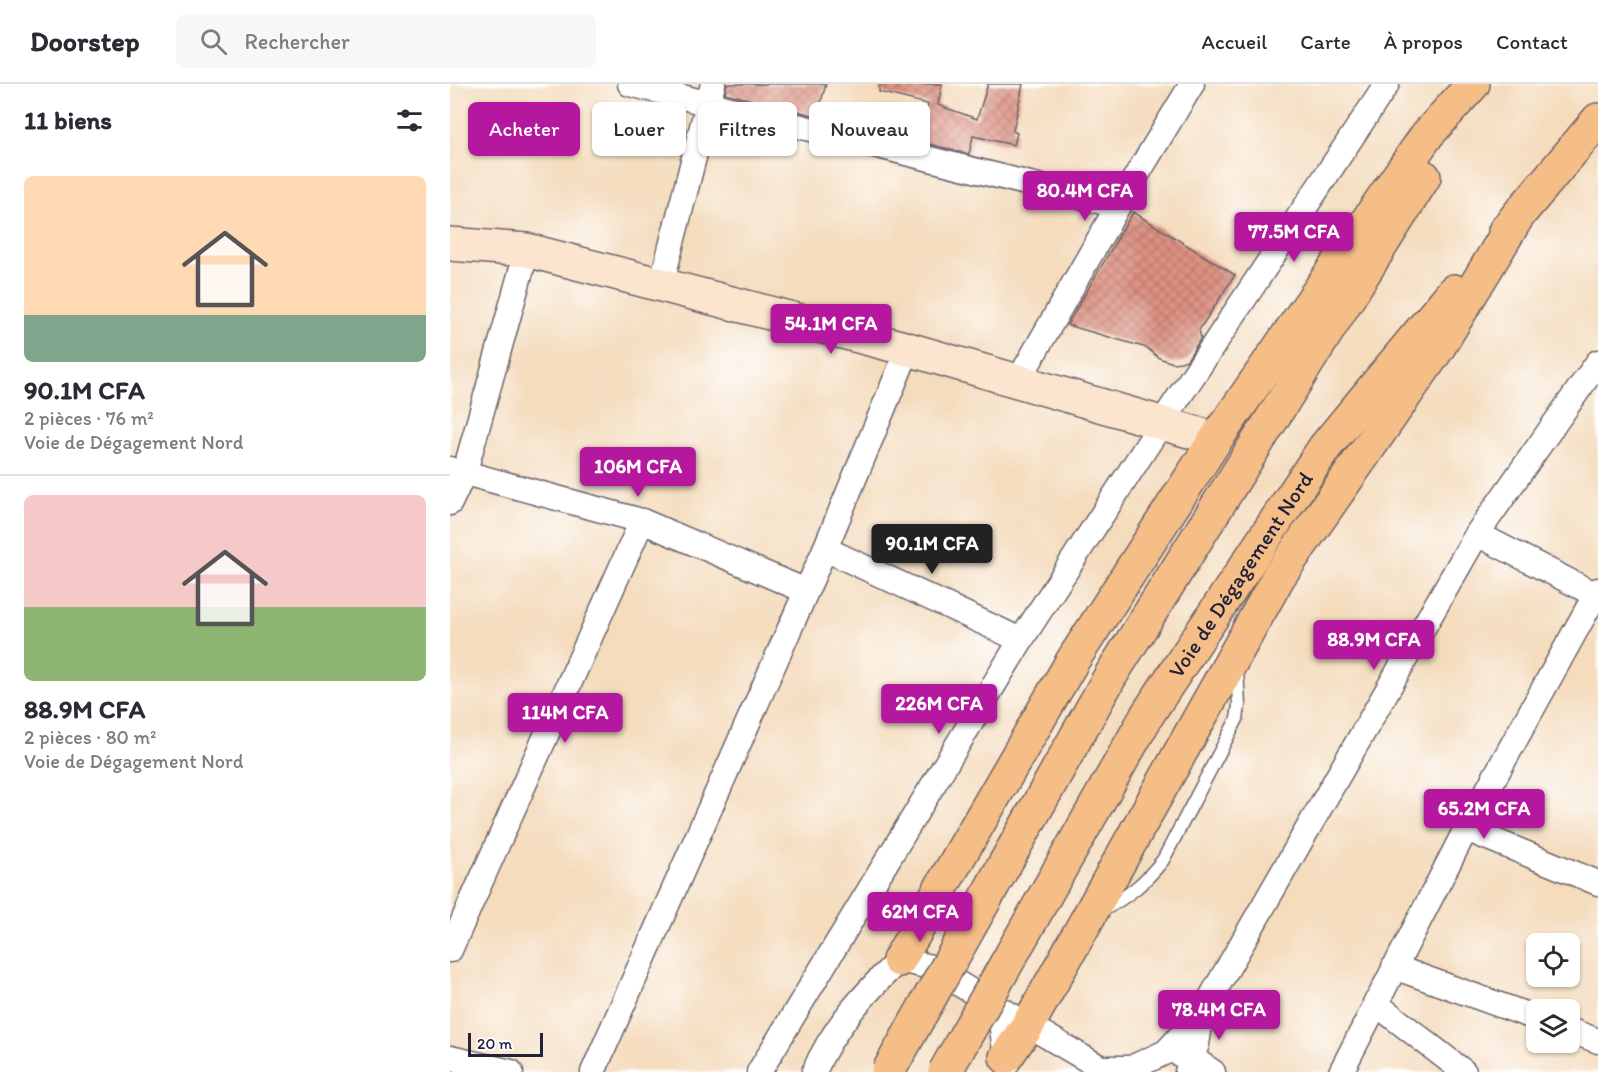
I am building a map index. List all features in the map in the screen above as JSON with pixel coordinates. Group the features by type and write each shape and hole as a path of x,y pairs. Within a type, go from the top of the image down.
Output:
{"highway":[{"path":"899,960 1073,660 1216,440 1427,135 1473,84"},
{"path":"888,1072 1111,675 1482,84"},
{"name":"Voie de Dégagement Nord","path":"945,1072 1149,712 1325,447 1598,120"},
{"path":"1007,1065 1279,576 1438,348 1520,214"}],"street":[{"path":"630,84 710,94 1118,206"},
{"path":"1017,383 1118,206 1192,84"},
{"path":"759,1072 1021,640 1161,424 1388,84"},
{"path":"661,285 710,94"},
{"path":"450,244 527,250 908,349 1216,440"},
{"path":"450,503 458,470 527,250"},
{"path":"593,1072 825,549 908,349"},
{"path":"813,1070 842,1021 870,988 899,960 931,967 1101,1068 1131,1068 1166,1052 1202,1013 1477,534 1598,362"},
{"path":"458,470 642,521 806,591"},
{"path":"450,950 642,521"},
{"path":"1341,1072 1466,829 1597,593 1477,534"},
{"path":"825,549 1021,640"},
{"path":"1466,829 1598,883"},
{"path":"1394,968 1526,1014"},
{"path":"1375,1003 1464,1072"},
{"path":"999,1008 1007,1065"},
{"path":"1190,1065 1197,1044 1202,1013"},
{"path":"1580,1034 1598,1041"},
{"path":"1166,1052 1190,1065 1213,1072"},
{"path":"450,1058 511,1072"}],"building":[{"path":"727,84 826,84 821,102 809,102 809,114 797,111 797,102 761,102 725,93"},
{"path":"880,84 942,84 938,105 977,119 988,84 1023,84 1013,131 1017,133 1014,145 973,136 969,154 930,144 930,102 920,102 879,92"},
{"path":"1133,212 1235,275 1199,330 1201,338 1187,360 1173,363 1159,358 1147,348 1067,325"}]}
